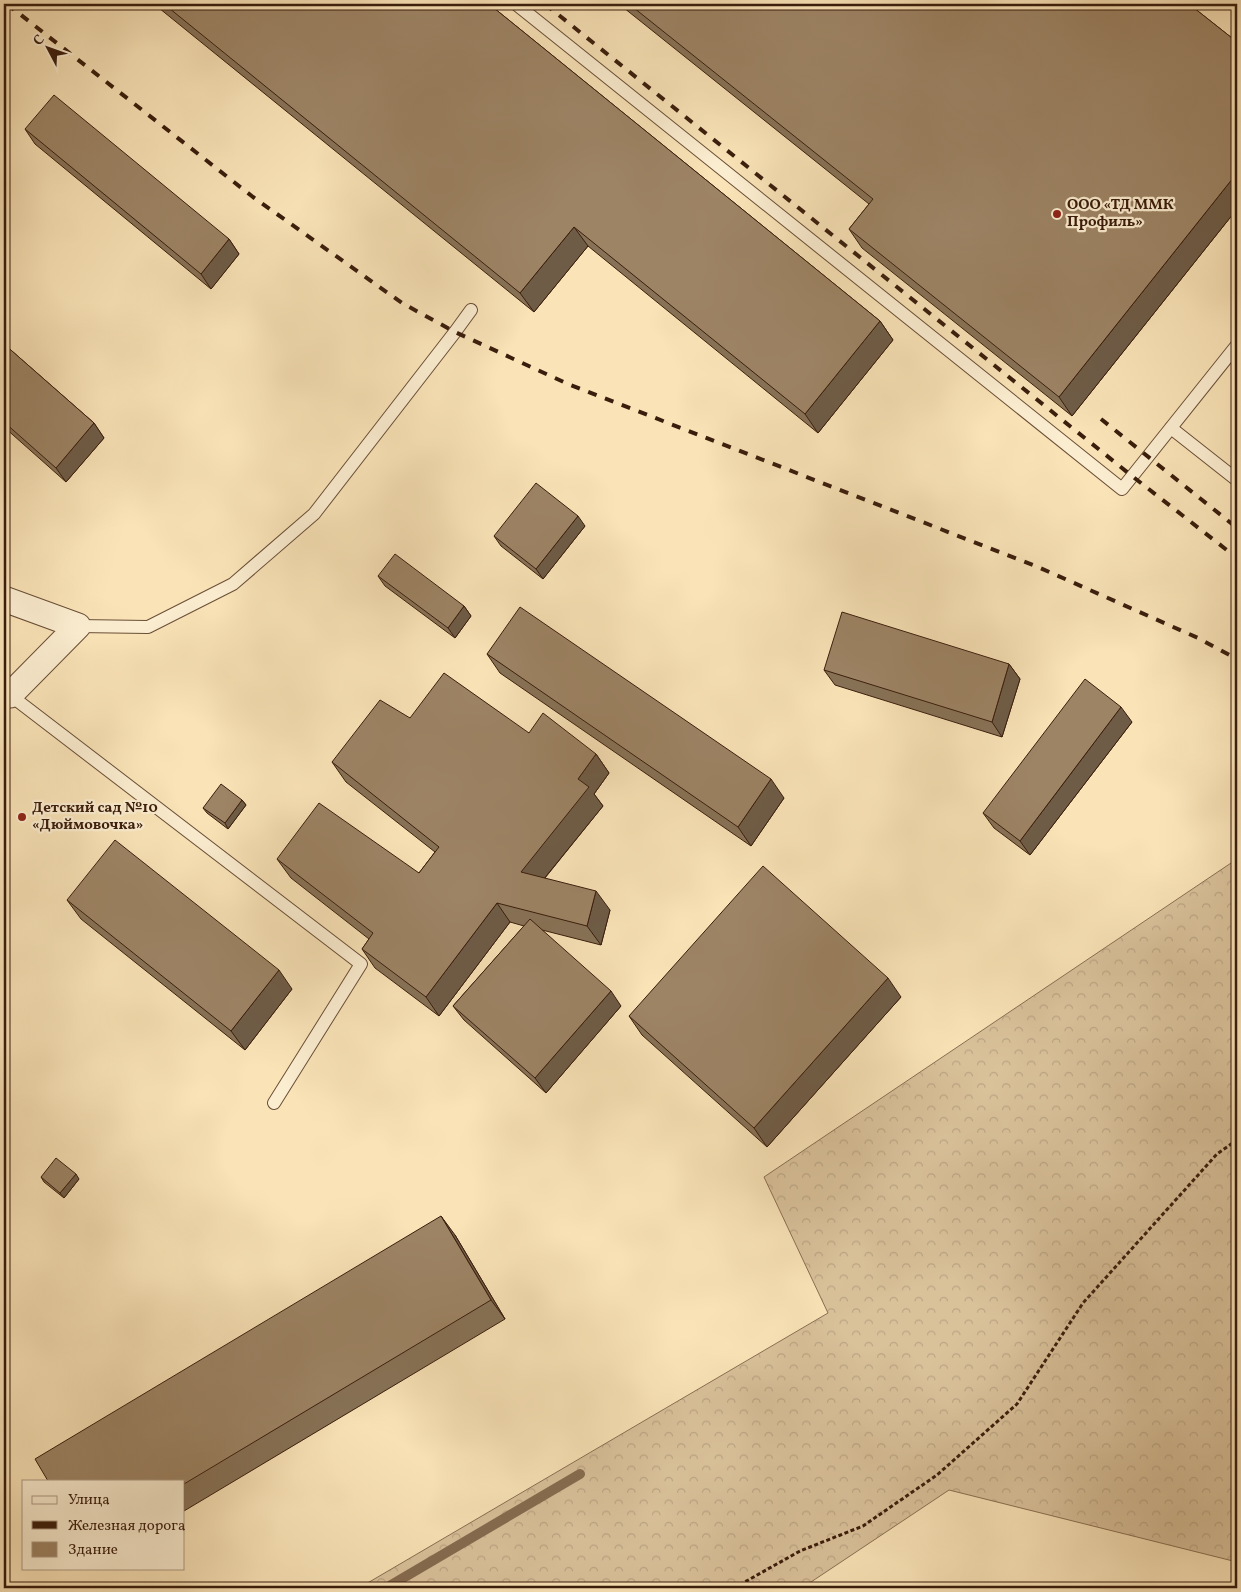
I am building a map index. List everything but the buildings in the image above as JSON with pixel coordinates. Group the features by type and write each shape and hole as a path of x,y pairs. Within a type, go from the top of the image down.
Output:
{"street":[{"path":"4,599 78,626 7,692"}],"lane":[{"path":"516,4 1122,488 1237,345"},
{"path":"78,626 148,627 232,584 314,514 470,310"},
{"path":"1170,428 1237,480"},
{"path":"7,692 361,964 274,1103"}],"path":[{"path":"734,1588 800,1551 864,1526 937,1475 1017,1404 1083,1303 1217,1154 1237,1140"}],"green space":[{"path":"1237,859 1237,1562 949,1490 802,1588 359,1588 828,1313 764,1177"}],"waterway":[{"path":"386,1588 580,1474"}],"railway":[{"path":"7,4 253,197 402,303 455,332 568,384 1038,567 1198,638 1237,659"},
{"path":"545,4 1132,476 1237,558"},
{"path":"1101,419 1237,528"}],"place":[{"name":"ООО «ТД ММК Профиль»","path":"1057,214"},
{"name":"Детский сад №10 «Дюймовочка»","path":"22,817"}]}
